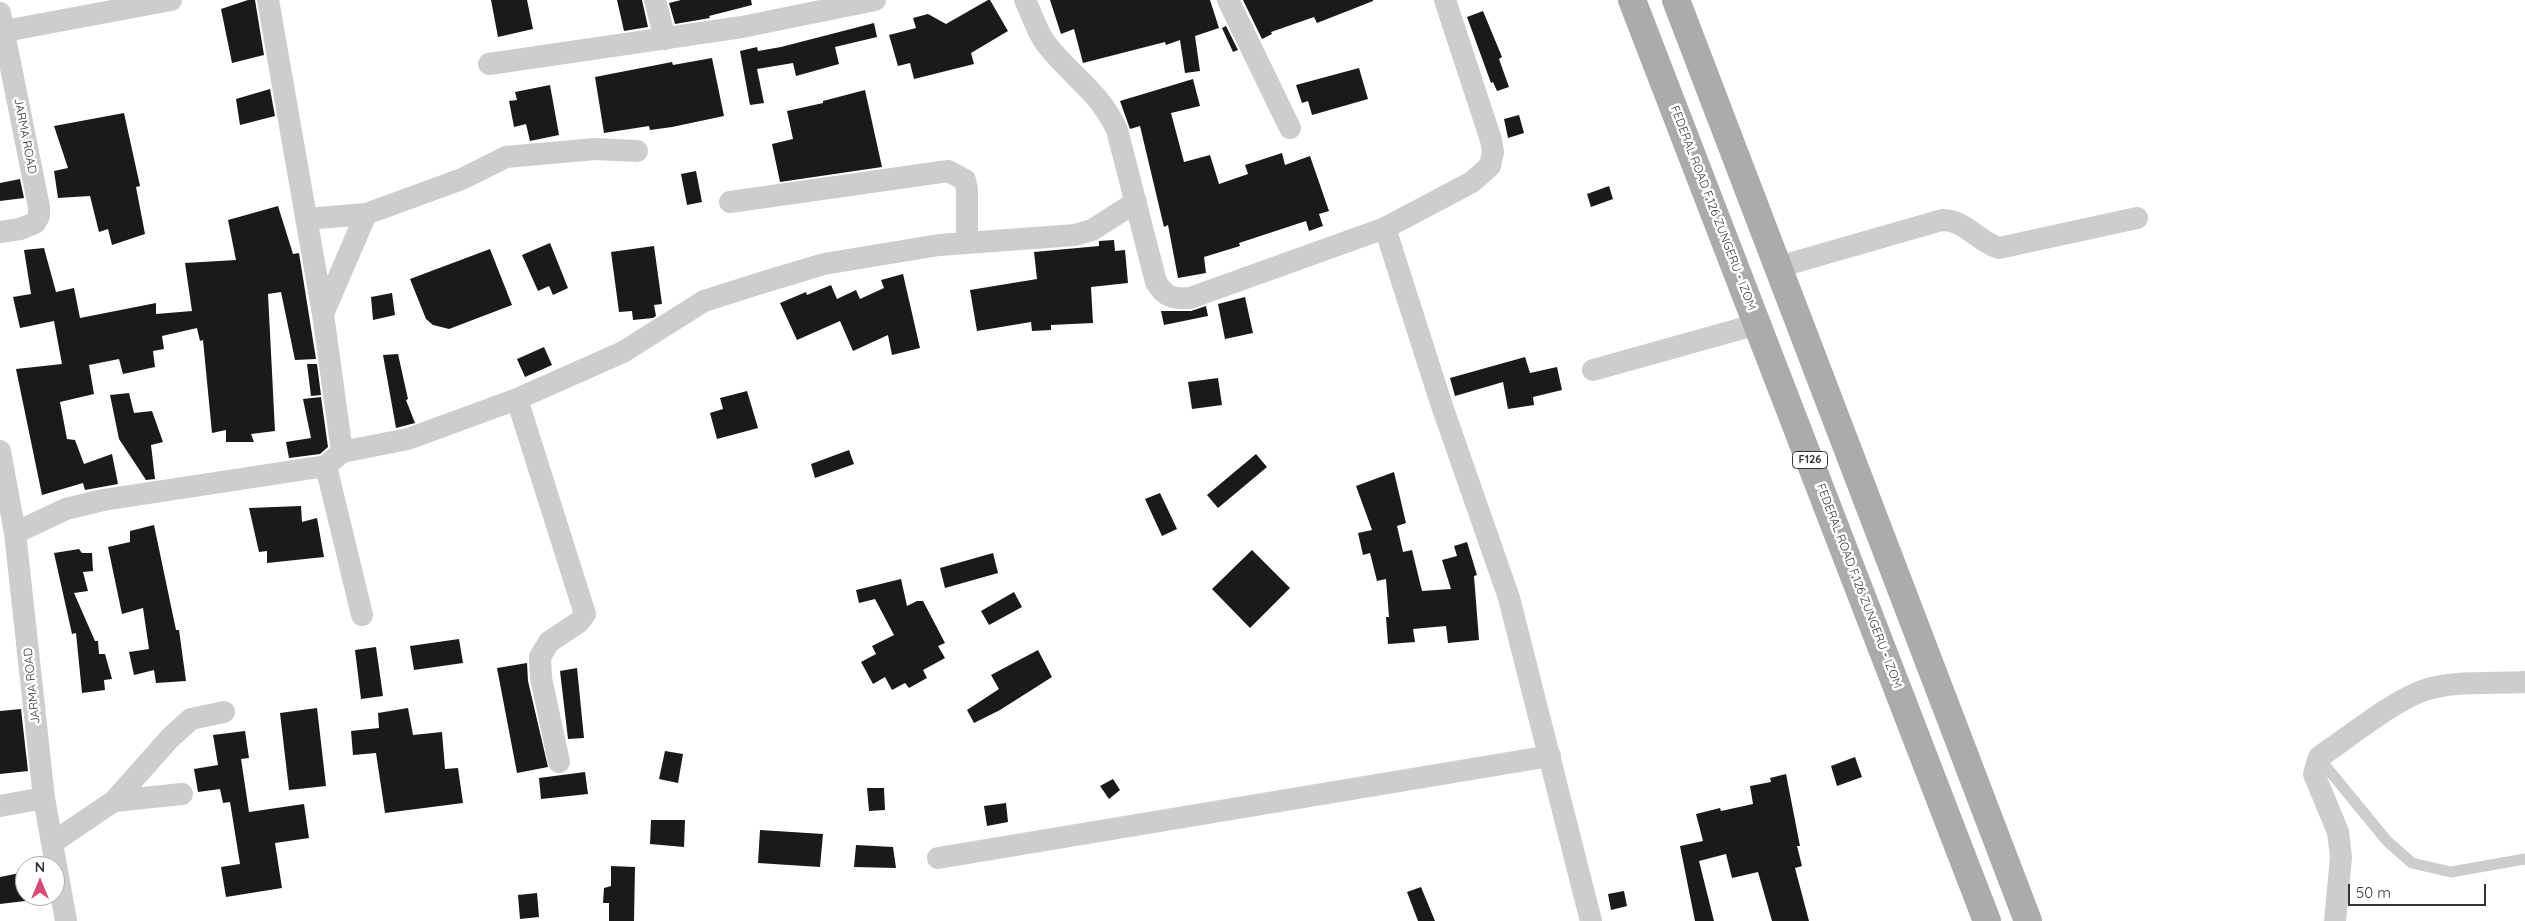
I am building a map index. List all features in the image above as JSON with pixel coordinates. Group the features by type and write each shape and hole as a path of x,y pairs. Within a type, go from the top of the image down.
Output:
{"main road":[{"name":"FEDERAL ROAD F.126 ZUNGERU - IZOM","path":"1632,0 1987,921"},
{"path":"1676,0 2028,921"},
{"path":"1668,92 1706,78"}],"street":[{"path":"2,22 171,0"},
{"path":"268,0 323,314 334,459 362,615"},
{"path":"655,0 665,39"},
{"path":"489,64 742,28 875,0"},
{"path":"1025,0 1045,43 1097,96 1109,112 1117,130 1156,282 1164,295 1175,299 1190,298 1385,228 1472,182 1490,166 1493,152 1491,140 1451,2"},
{"path":"1228,0 1290,128"},
{"name":"JARMA ROAD","path":"0,232 20,230 35,223 39,216 39,207 2,22"},
{"path":"306,219 366,214 462,178 506,157 595,149 637,151"},
{"path":"730,202 948,171 958,174 965,180 967,190 967,241"},
{"path":"15,533 66,509 103,500 334,459 408,439 517,399 623,352 704,301 824,264 967,241 1076,235 1092,230 1136,202"},
{"path":"323,314 366,214"},
{"path":"1778,267 1942,220 1954,220 1992,246 1999,248 2137,218"},
{"path":"1385,228 1442,403 1509,598 1591,921"},
{"path":"1593,370 1758,324"},
{"path":"517,399 585,614 579,622 549,642 540,657 541,678 559,762"},
{"name":"JARMA ROAD","path":"0,451 15,533 44,798 66,921"},
{"path":"2335,921 2341,857 2338,832 2314,774 2319,757 2401,702 2423,691 2454,685 2525,682"},
{"path":"52,843 114,801 170,738 191,719 224,712"},
{"path":"938,858 1550,756"},
{"path":"114,801 182,794"},
{"path":"0,806 44,798"}],"lane":[{"path":"2319,757 2387,841 2412,863 2451,872 2525,859"}],"building":[{"path":"248,0 255,0 264,55 232,63 221,9"},
{"path":"491,0 527,0 533,29 498,37"},
{"path":"617,0 642,0 648,27 624,31"},
{"path":"681,0 751,0 752,5 709,16 710,18 675,24 669,3"},
{"path":"990,0 1008,31 971,53 974,64 914,79 910,63 898,66 889,35 916,28 913,18 928,14 946,24"},
{"path":"1050,0 1210,0 1219,28 1195,36 1200,71 1185,73 1180,40 1166,45 1165,42 1083,63 1074,29 1061,34"},
{"path":"1243,0 1373,1 1317,23 1314,17 1271,32 1272,34 1262,39"},
{"path":"1483,11 1502,57 1499,59 1509,87 1497,91 1493,82 1491,83 1467,17"},
{"path":"874,23 877,37 835,47 839,64 796,76 793,63 757,69 764,103 750,105 740,51 757,47 758,51 781,47"},
{"path":"1226,26 1238,50 1233,52 1222,28"},
{"path":"712,58 724,116 672,127 650,130 649,126 604,133 595,77 672,62 673,65"},
{"path":"1359,68 1368,99 1312,115 1308,101 1302,103 1296,85"},
{"path":"1193,79 1200,106 1171,113 1184,162 1210,155 1219,184 1248,174 1245,165 1282,153 1285,165 1310,156 1329,211 1319,214 1323,226 1309,231 1306,221 1239,243 1240,246 1204,257 1206,273 1178,278 1168,225 1164,227 1140,126 1130,129 1120,101"},
{"path":"550,85 559,135 530,141 526,124 514,127 509,101 517,100 515,92"},
{"path":"270,89 275,116 240,125 236,99"},
{"path":"865,90 882,167 780,182 772,144 793,139 787,111 823,103 823,101"},
{"path":"124,113 140,186 136,187 145,234 112,245 108,229 99,232 90,196 58,198 54,171 68,168 54,126"},
{"path":"1519,115 1524,133 1508,138 1504,119"},
{"path":"696,171 702,202 687,205 681,174"},
{"path":"20,179 24,198 0,201 0,183"},
{"path":"1609,186 1613,199 1591,207 1587,194"},
{"path":"278,206 293,254 299,253 316,359 295,360 281,292 268,294 275,431 251,434 254,442 226,442 226,430 212,433 203,340 200,341 197,328 162,336 164,349 153,351 155,367 123,374 119,359 89,365 94,394 60,402 67,439 75,440 84,464 112,454 118,484 85,490 83,483 42,495 16,369 62,364 54,321 20,328 13,297 31,294 24,250 44,248 56,292 74,288 80,318 156,303 156,314 192,311 185,263 236,260 228,220"},
{"path":"1114,240 1115,251 1125,250 1128,283 1091,287 1093,323 1051,325 1051,330 1032,331 1031,322 977,331 970,290 1037,279 1034,252 1099,246 1099,241"},
{"path":"550,243 568,288 553,295 549,286 538,291 522,255"},
{"path":"654,246 662,304 654,305 656,316 653,318 633,320 632,311 619,312 611,252"},
{"path":"490,249 512,305 449,329 433,325 426,319 410,279"},
{"path":"903,274 920,348 892,355 888,335 853,351 840,321 797,340 780,303 806,292 807,295 831,285 837,299 856,290 860,299 884,288 881,280"},
{"path":"392,293 395,315 373,320 371,297"},
{"path":"1245,297 1253,333 1225,339 1218,304"},
{"path":"1206,306 1208,316 1164,325 1161,311 1191,311"},
{"path":"544,347 552,365 525,377 517,359"},
{"path":"398,354 408,399 406,400 415,423 396,428 383,355"},
{"path":"1525,357 1530,373 1557,367 1562,390 1533,397 1534,405 1508,409 1503,382 1455,396 1450,378"},
{"path":"307,364 317,364 321,395 311,396"},
{"path":"1218,378 1222,405 1192,409 1188,382"},
{"path":"747,391 758,428 717,439 710,413 723,409 720,398"},
{"path":"129,393 134,413 152,411 163,442 151,445 155,479 146,480 119,439 110,395"},
{"path":"321,397 328,447 320,454 289,458 286,442 311,438 303,399"},
{"path":"849,450 854,464 815,478 811,464"},
{"path":"1256,454 1267,467 1218,508 1207,495"},
{"path":"1394,472 1406,523 1397,526 1403,552 1412,550 1422,591 1451,589 1442,560 1457,556 1454,546 1467,542 1477,575 1474,576 1479,640 1448,643 1446,626 1413,629 1415,642 1388,644 1386,617 1389,617 1386,579 1377,581 1370,553 1363,555 1358,533 1372,530 1356,486"},
{"path":"1160,493 1177,529 1162,536 1145,499"},
{"path":"301,506 302,522 317,518 324,557 267,563 267,551 259,552 249,508"},
{"path":"154,525 176,630 179,630 186,681 156,683 154,670 134,675 129,652 149,649 143,608 122,614 108,547 130,542 130,531"},
{"path":"79,549 82,553 92,553 93,571 83,572 88,591 74,593 95,641 98,641 99,654 105,654 112,679 104,680 105,690 82,693 76,633 72,634 54,553"},
{"path":"1252,550 1290,588 1250,628 1212,589"},
{"path":"993,553 998,573 945,588 940,568"},
{"path":"901,579 907,606 917,601 923,601 945,643 938,646 945,658 923,670 927,678 909,688 905,683 892,690 885,677 873,684 861,662 876,654 872,646 894,635 875,599 859,603 856,590"},
{"path":"1014,592 1022,607 989,625 981,611"},
{"path":"459,639 463,663 414,670 410,646"},
{"path":"376,647 383,696 361,699 355,650"},
{"path":"1038,650 1052,677 1000,710 974,723 967,710 999,689 991,675"},
{"path":"527,663 528,681 548,767 517,773 497,668"},
{"path":"577,668 584,738 568,739 560,671"},
{"path":"317,708 326,786 289,790 280,713"},
{"path":"408,708 413,735 442,732 445,769 458,768 463,803 385,813 376,753 353,755 351,731 379,728 378,713"},
{"path":"21,709 28,771 0,774 0,711"},
{"path":"245,731 249,758 241,759 249,812 304,804 309,838 275,843 282,888 226,897 221,867 240,864 230,802 223,803 220,789 198,792 194,769 218,765 213,735"},
{"path":"665,751 683,754 678,783 659,779"},
{"path":"1855,757 1862,777 1837,786 1831,766"},
{"path":"585,772 588,794 541,799 539,778"},
{"path":"1786,774 1802,866 1795,868 1809,921 1772,921 1758,872 1732,878 1726,854 1699,861 1714,921 1695,921 1680,846 1703,841 1696,814 1720,808 1721,811 1753,804 1750,786 1771,782 1770,778"},
{"path":"1113,779 1120,790 1109,799 1100,786"},
{"path":"867,788 884,788 885,810 869,811"},
{"path":"1006,803 1008,822 987,826 984,806"},
{"path":"651,820 685,820 684,847 650,844"},
{"path":"760,830 823,834 820,867 758,863"},
{"path":"856,845 893,847 896,868 854,867"},
{"path":"611,866 635,867 634,921 609,921 609,903 603,903 604,888 611,886"},
{"path":"15,874 15,902 0,904 0,877"},
{"path":"1421,887 1435,921 1418,921 1407,892"},
{"path":"1624,891 1627,906 1611,910 1608,894"},
{"path":"537,893 539,917 520,919 518,895"}]}
